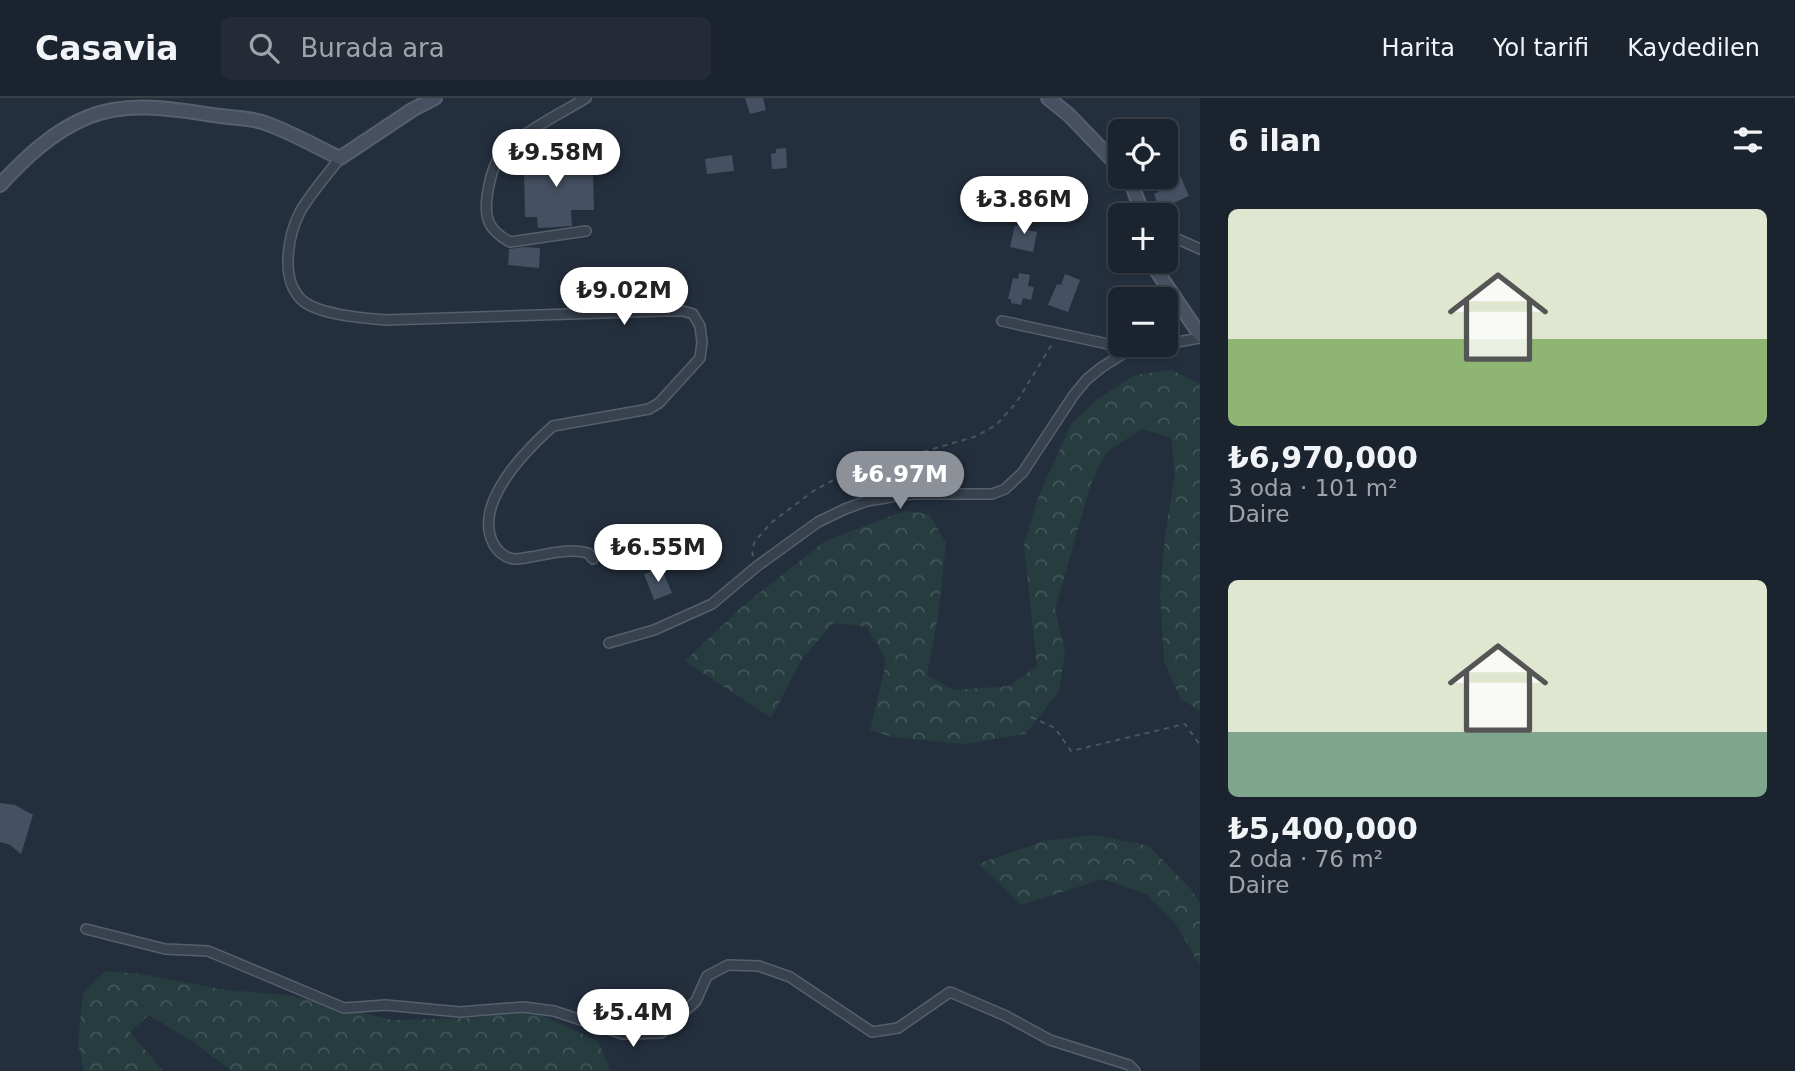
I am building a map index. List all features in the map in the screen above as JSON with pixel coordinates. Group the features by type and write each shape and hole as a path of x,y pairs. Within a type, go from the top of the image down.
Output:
{"street":[{"path":"435,98 412,110 340,158 301,211 291,238 287,261 289,275 304,302 342,315 386,320 663,311 693,314 700,326 702,342 699,358 659,403 649,409 553,426 511,470 495,496 489,532 494,545 502,554 513,559 577,550 588,553 593,559"},
{"path":"586,98 528,132 503,152 489,179 486,205 487,219 493,230 510,242 586,231"},
{"path":"1048,98 1069,115 1108,156"},
{"path":"0,185 26,158 52,137 87,117 117,108 161,108 260,122 340,158"},
{"path":"1178,239 1200,249"},
{"path":"1158,273 1200,337 1178,342"},
{"path":"1002,321 1108,344"},
{"path":"609,643 654,630 712,604 756,567 818,522 867,501 915,494 992,494 1005,489 1023,472 1087,379 1118,357"},
{"path":"86,929 165,949 208,951 344,1009 386,1005 460,1012 523,1007 554,1011 623,1034 661,1033 696,1001 707,976 728,965 760,966 790,977 872,1032 898,1028 950,992 1006,1016 1050,1040 1129,1066 1135,1071"}],"path":[{"path":"756,567 752,550 755,541 772,522 815,490 841,476 977,436 996,425 1016,403 1058,334"},
{"path":"1031,717 1055,728 1071,751 1185,724 1200,745"}],"green space":[{"path":"1172,370 1200,384 1200,711 1181,699 1164,661 1160,594 1165,536 1175,473 1171,438 1142,429 1106,452 1091,484 1055,609 1065,651 1059,692 1025,734 964,744 892,737 870,730 885,658 867,627 833,623 802,659 771,718 685,661 743,606 825,541 904,511 929,514 946,543 938,616 927,675 954,690 1009,686 1037,666 1024,545 1038,498 1071,424 1096,400 1135,375"},
{"path":"1096,835 1149,846 1190,888 1200,903 1200,966 1177,926 1148,895 1103,879 1022,905 978,864 1044,841"},
{"path":"106,971 141,974 226,990 288,995 392,1020 468,1018 533,1011 598,1041 610,1071 232,1071 193,1042 149,1015 130,1032 163,1071 84,1071 78,1043 83,993"}],"building":[{"path":"745,98 763,98 766,110 750,114"},
{"path":"559,148 571,148 571,166 583,165 583,174 593,174 594,210 571,210 572,226 538,228 537,217 525,217 524,172 529,172 529,154 559,154"},
{"path":"786,148 787,168 772,169 771,154 776,153 776,149"},
{"path":"732,155 734,171 707,174 705,159"},
{"path":"1178,171 1189,196 1173,203 1158,203 1154,194 1163,189 1178,189"},
{"path":"1020,216 1031,218 1028,230 1037,232 1033,252 1010,247"},
{"path":"540,248 539,268 508,265 509,249"},
{"path":"1019,273 1030,275 1028,286 1034,287 1031,300 1023,298 1021,305 1011,303 1011,299 1008,299 1013,278 1018,279"},
{"path":"1065,274 1080,280 1068,312 1048,305 1057,284 1061,285"},
{"path":"661,567 672,593 654,600 644,574"},
{"path":"0,803 15,805 33,815 21,854 10,845 0,842"}]}
